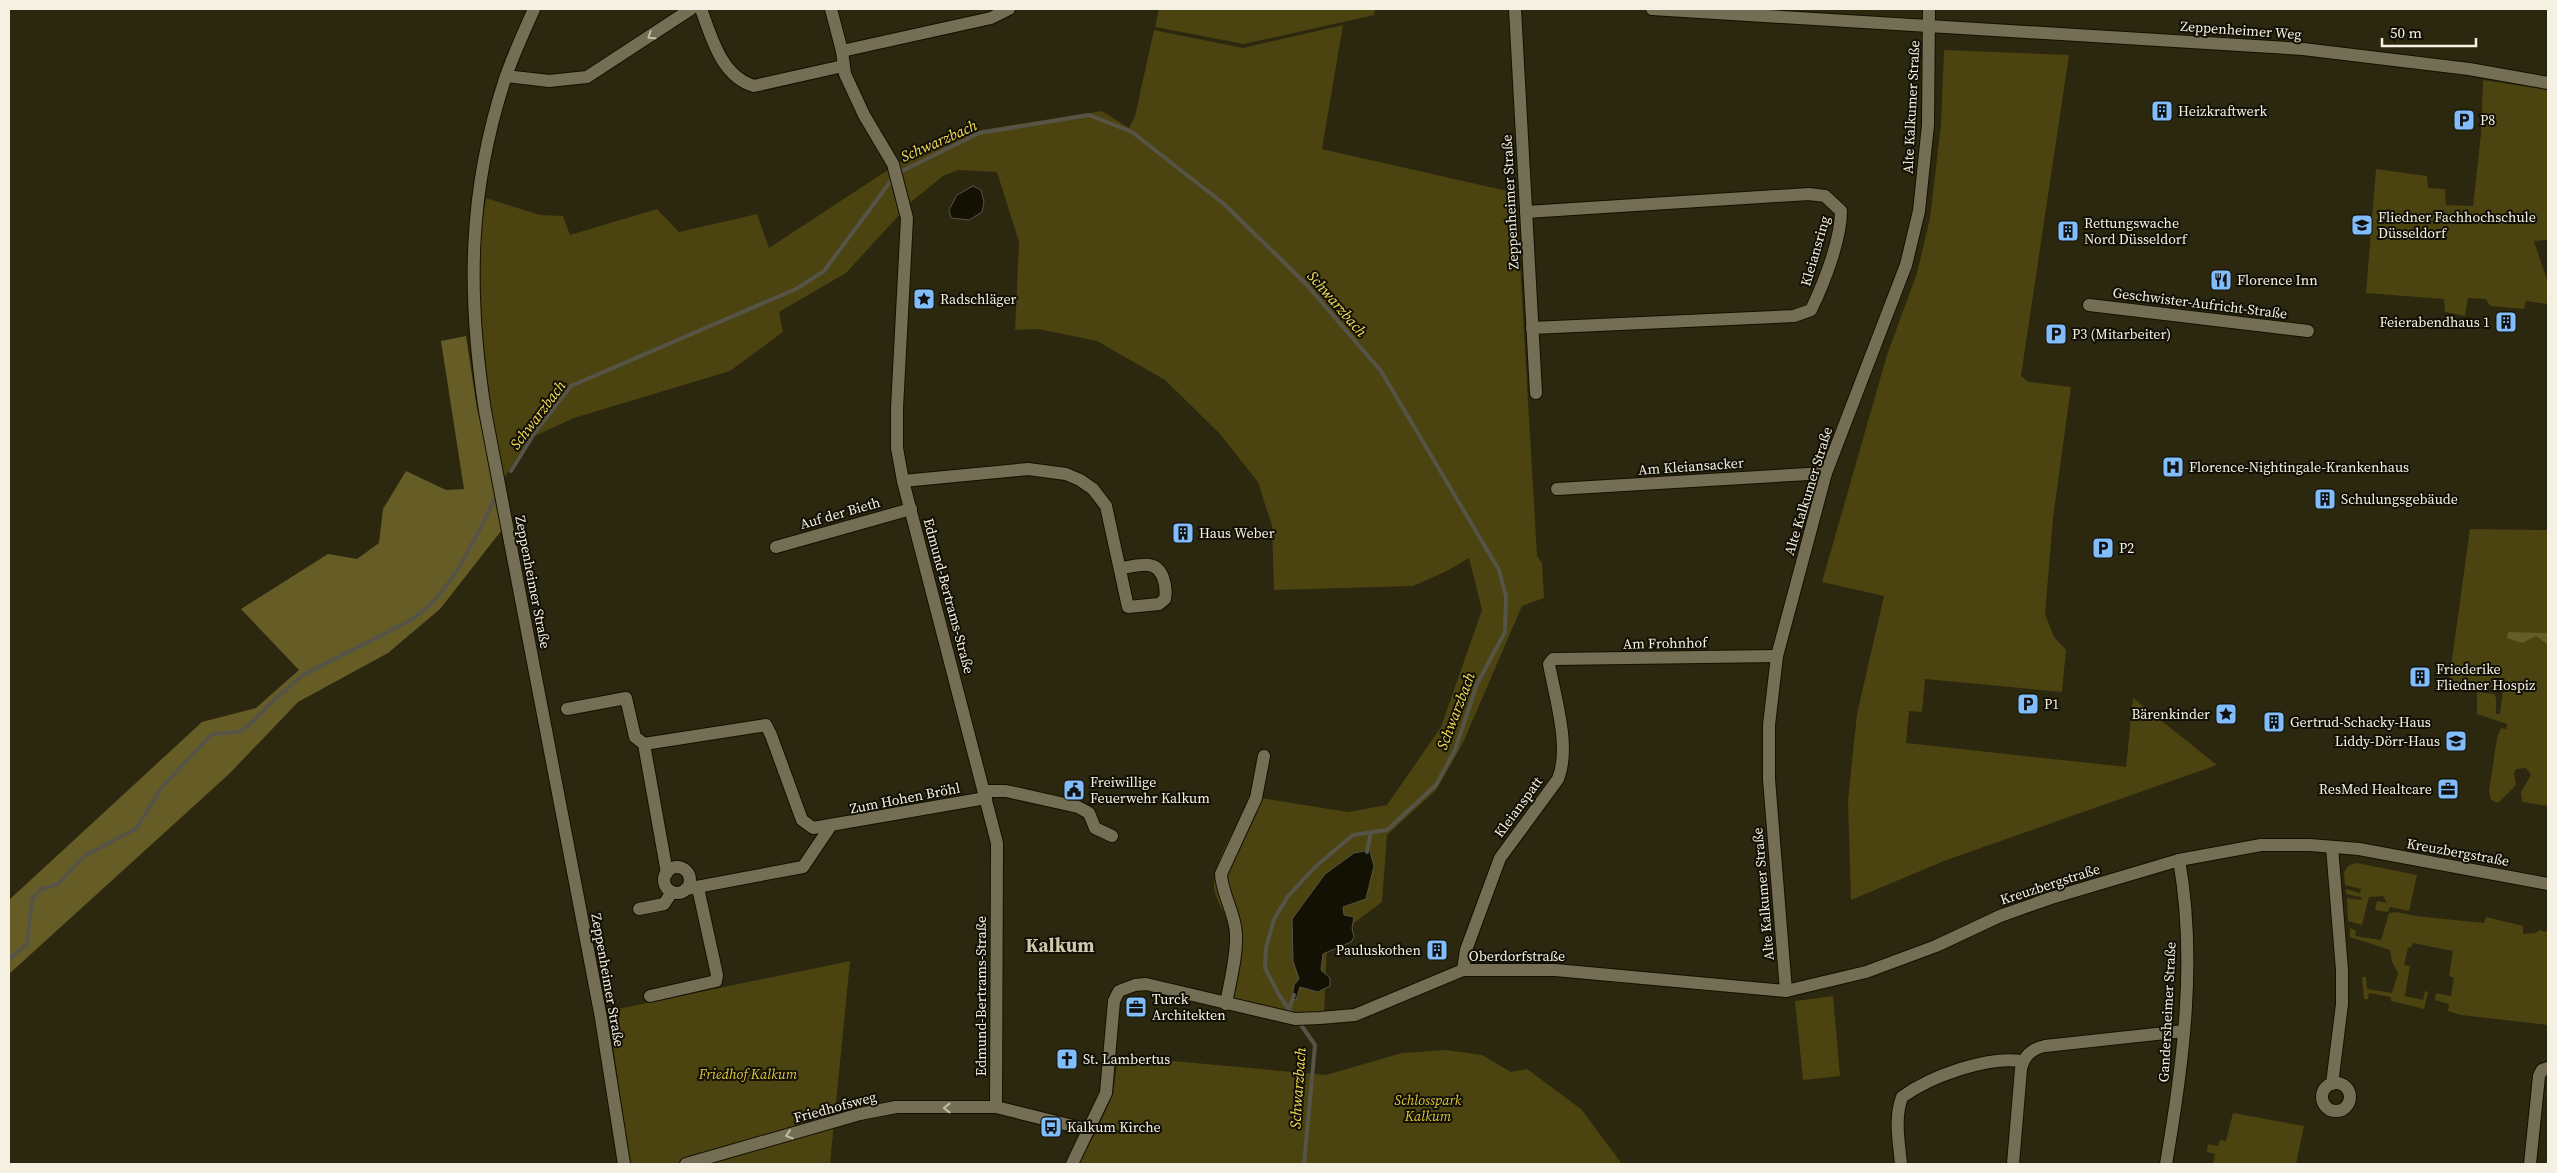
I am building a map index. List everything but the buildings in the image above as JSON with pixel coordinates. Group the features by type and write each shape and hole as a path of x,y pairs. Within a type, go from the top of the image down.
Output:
{"street":[{"name":"Zeppenheimer Straße","path":"534,9 506,76 480,180 472,286 478,364 496,472 601,1018 624,1164"},
{"path":"506,76 549,81 587,77 691,9"},
{"path":"701,9 725,65 745,83 754,86 843,66"},
{"name":"Edmund-Bertrams-Straße","path":"831,9 842,51 843,66 864,115 893,164 907,218 897,408 897,448 903,481 997,843 996,1106"},
{"path":"842,51 990,18 1009,9"},
{"name":"Zeppenheimer Straße","path":"1515,9 1536,393"},
{"path":"1652,9 1793,13 1930,27"},
{"name":"Alte Kalkumer Straße","path":"1786,992 1769,779 1769,725 1777,656 1826,473 1906,264 1919,211 1928,125 1929,9"},
{"name":"Zeppenheimer Weg","path":"1930,27 2310,50 2469,69 2548,83"},
{"name":"Kleiansring","path":"1526,212 1809,194 1825,196 1835,203 1841,211 1841,224 1820,292 1811,310 1794,316 1532,328"},
{"name":"Geschwister-Aufricht-Straße","path":"2089,305 2308,331"},
{"path":"903,481 1028,469 1066,474 1093,489 1106,506 1121,568"},
{"name":"Am Kleiansacker","path":"1557,489 1826,473"},
{"name":"Auf der Bieth","path":"776,546 911,509"},
{"name":"Am Frohnhof","path":"1553,659 1777,656"},
{"name":"Kleianspatt","path":"1463,970 1466,950 1500,858 1558,779 1563,765 1564,750 1549,664 1553,659"},
{"path":"566,709 626,698 635,737 644,744 667,872 665,883 672,892"},
{"name":"Zum Hohen Bröhl","path":"644,744 766,725 802,820 812,828 830,827 1006,791 1078,807 1088,812 1095,828 1112,836"},
{"path":"1226,1004 1236,934 1232,906 1222,886 1221,874 1256,798 1264,756"},
{"path":"672,892 682,892 803,866 830,827"},
{"name":"Kreuzbergstraße","path":"1786,992 1866,972 1936,946 2000,916 2035,904 2179,860 2262,846 2359,849 2548,884"},
{"path":"2332,847 2342,995 2332,1084"},
{"name":"Gandersheimer Straße","path":"2166,1164 2177,1101 2184,1031 2186,983 2185,908 2179,860"},
{"path":"650,996 716,982 687,871 678,867 667,872"},
{"path":"638,909 664,904 672,892"},
{"name":"Oberdorfstraße","path":"1072,1164 1106,1093 1114,1000 1119,991 1135,985 1146,984 1295,1019 1355,1015 1463,970 1555,970 1786,992"},
{"path":"2013,1164 2022,1061 2028,1053 2045,1046 2184,1031"},
{"path":"1901,1164 1897,1121 1902,1097 1933,1080 1967,1068 2010,1060 2022,1061"},
{"path":"2530,1164 2539,1076 2542,1070 2548,1068"},
{"path":"996,1106 1089,1130"},
{"name":"Friedhofsweg","path":"686,1164 896,1107 996,1106"}],"green space":[{"path":"1159,9 1375,9 1374,15 1244,44 1155,27"},
{"path":"1343,25 1322,149 1516,193 1537,556 1542,563 1544,598 1522,606 1462,745 1436,790 1387,835 1382,902 1327,943 1324,1015 1282,1011 1221,997 1228,963 1230,936 1228,923 1214,889 1215,875 1221,855 1246,807 1248,796 1348,812 1387,805 1441,727 1482,610 1469,558 1445,572 1413,586 1274,590 1272,526 1258,482 1220,434 1165,380 1097,341 1038,329 1015,330 1019,242 997,172 958,170 943,176 911,202 846,273 779,312 783,332 730,371 574,418 528,439 503,480 482,355 476,265 486,198 540,215 563,216 570,235 657,209 679,232 757,214 769,248 900,162 969,132 1102,111 1129,128 1135,116 1154,30 1243,48"},
{"path":"1944,50 2069,55 2021,376 2029,382 2071,387 2053,518 2045,614 2054,637 2066,650 2062,692 1925,679 1922,712 1909,711 1906,743 2126,767 2133,698 2217,765 1944,861 1851,900 1848,800 1857,714 1884,596 1822,582 1887,355 1917,273 1930,218 1941,125"},
{"path":"2483,80 2548,90 2548,240 2534,241 2548,283 2548,304 2526,301 2524,309 2490,306 2486,299 2468,298 2465,316 2445,312 2444,299 2366,293 2376,169 2427,176 2428,188 2445,189 2446,205 2473,206 2481,134"},
{"path":"2470,529 2548,530 2548,806 2522,802 2521,792 2531,775 2526,768 2516,769 2514,773 2516,785 2498,803 2491,800 2489,791 2497,738 2501,728 2506,729 2507,724 2477,714 2477,692 2494,694 2496,698 2496,714 2500,714 2503,689 2449,681"},
{"path":"2357,863 2417,875 2409,911 2390,907 2388,912 2375,910 2377,901 2387,903 2383,896 2369,897 2362,925 2348,921 2347,898 2362,900 2361,897 2346,894 2346,889 2360,893 2361,889 2345,885 2344,872 2349,865"},
{"path":"2397,912 2415,916 2484,923 2486,917 2523,926 2523,934 2535,933 2540,930 2545,932 2548,929 2548,1025 2461,1015 2448,1011 2449,1004 2435,1000 2436,993 2451,996 2454,978 2449,976 2453,951 2413,943 2408,948 2404,965 2410,966 2405,996 2423,1000 2425,991 2428,992 2424,1009 2391,1001 2391,997 2369,993 2368,999 2364,999 2362,977 2366,977 2367,989 2392,993 2398,973 2392,962 2390,950 2350,937 2350,928 2356,931 2355,936 2381,940 2389,913"},
{"name":"Friedhof Kalkum","path":"850,961 830,1164 630,1164 608,1011"},
{"path":"1833,996 1840,1076 1803,1080 1795,1001"},
{"name":"Schlosspark Kalkum","path":"1446,1050 1482,1055 1511,1072 1527,1069 1581,1109 1622,1164 1077,1164 1095,1134 1113,1094 1118,1056 1326,1075 1402,1053"},
{"path":"2233,1113 2304,1126 2296,1164 2213,1164 2215,1154 2207,1152 2208,1144 2218,1146 2220,1140 2226,1141"}],"shaded area":[{"path":"973,186 981,190 984,202 982,212 969,220 951,218 949,210 957,195"},
{"path":"466,336 477,409 505,526 440,609 388,653 298,702 229,774 9,974 9,900 202,722 256,708 299,670 241,609 328,554 357,559 379,543 383,509 406,471 446,490 464,489 441,341"},
{"path":"2548,630 2548,645 2536,636 2522,643 2507,638 2508,632 2546,633"},
{"path":"1369,847 1374,866 1366,899 1343,907 1344,915 1354,917 1352,928 1354,937 1351,942 1323,954 1321,970 1330,978 1330,986 1318,992 1300,987 1296,1000 1292,997 1294,985 1299,979 1293,961 1292,919 1325,874 1354,853 1365,851"}],"waterway":[{"name":"Schwarzbach","path":"898,173 979,133 1089,115 1132,132 1224,204 1305,283 1381,371 1499,570 1506,596 1505,632 1477,684 1455,750 1436,785 1387,830 1353,835 1316,866 1288,896 1274,919 1266,948 1265,968 1279,995 1293,1015"},
{"name":"Schwarzbach","path":"511,471 535,432 571,386 796,289 824,271 893,178"},
{"name":"Schwarzbach","path":"9,959 27,944 32,899 41,889 58,884 84,856 136,829 162,787 212,734 239,732 303,675 411,620 426,609 439,595 460,566 495,499"},
{"path":"1367,852 1371,832"},
{"path":"1289,1009 1294,995"},
{"name":"Schwarzbach","path":"1299,1022 1315,1045 1304,1164"}],"place":[{"name":"Heizkraftwerk","path":"2162,111"},
{"name":"P8","path":"2464,120"},
{"name":"Fliedner Fachhochschule Düsseldorf","path":"2362,225"},
{"name":"Rettungswache Nord Düsseldorf","path":"2068,231"},
{"name":"Florence Inn","path":"2221,280"},
{"name":"Radschläger","path":"924,299"},
{"name":"Feierabendhaus 1","path":"2506,322"},
{"name":"P3 (Mitarbeiter)","path":"2056,334"},
{"name":"Florence-Nightingale-Krankenhaus","path":"2173,467"},
{"name":"Schulungsgebäude","path":"2325,499"},
{"name":"Haus Weber","path":"1183,533"},
{"name":"P2","path":"2103,548"},
{"name":"Friederike Fliedner Hospiz","path":"2420,677"},
{"name":"P1","path":"2028,704"},
{"name":"Bärenkinder","path":"2226,714"},
{"name":"Gertrud-Schacky-Haus","path":"2274,722"},
{"name":"Liddy-Dörr-Haus","path":"2456,741"},
{"name":"ResMed Healtcare","path":"2448,789"},
{"name":"Freiwillige Feuerwehr Kalkum","path":"1074,790"},
{"name":"Pauluskothen","path":"1437,950"},
{"name":"Turck Architekten","path":"1136,1007"},
{"name":"St. Lambertus","path":"1067,1059"},
{"name":"Kalkum Kirche","path":"1051,1127"}],"district":[{"name":"Kalkum","path":"1060,945"}]}
